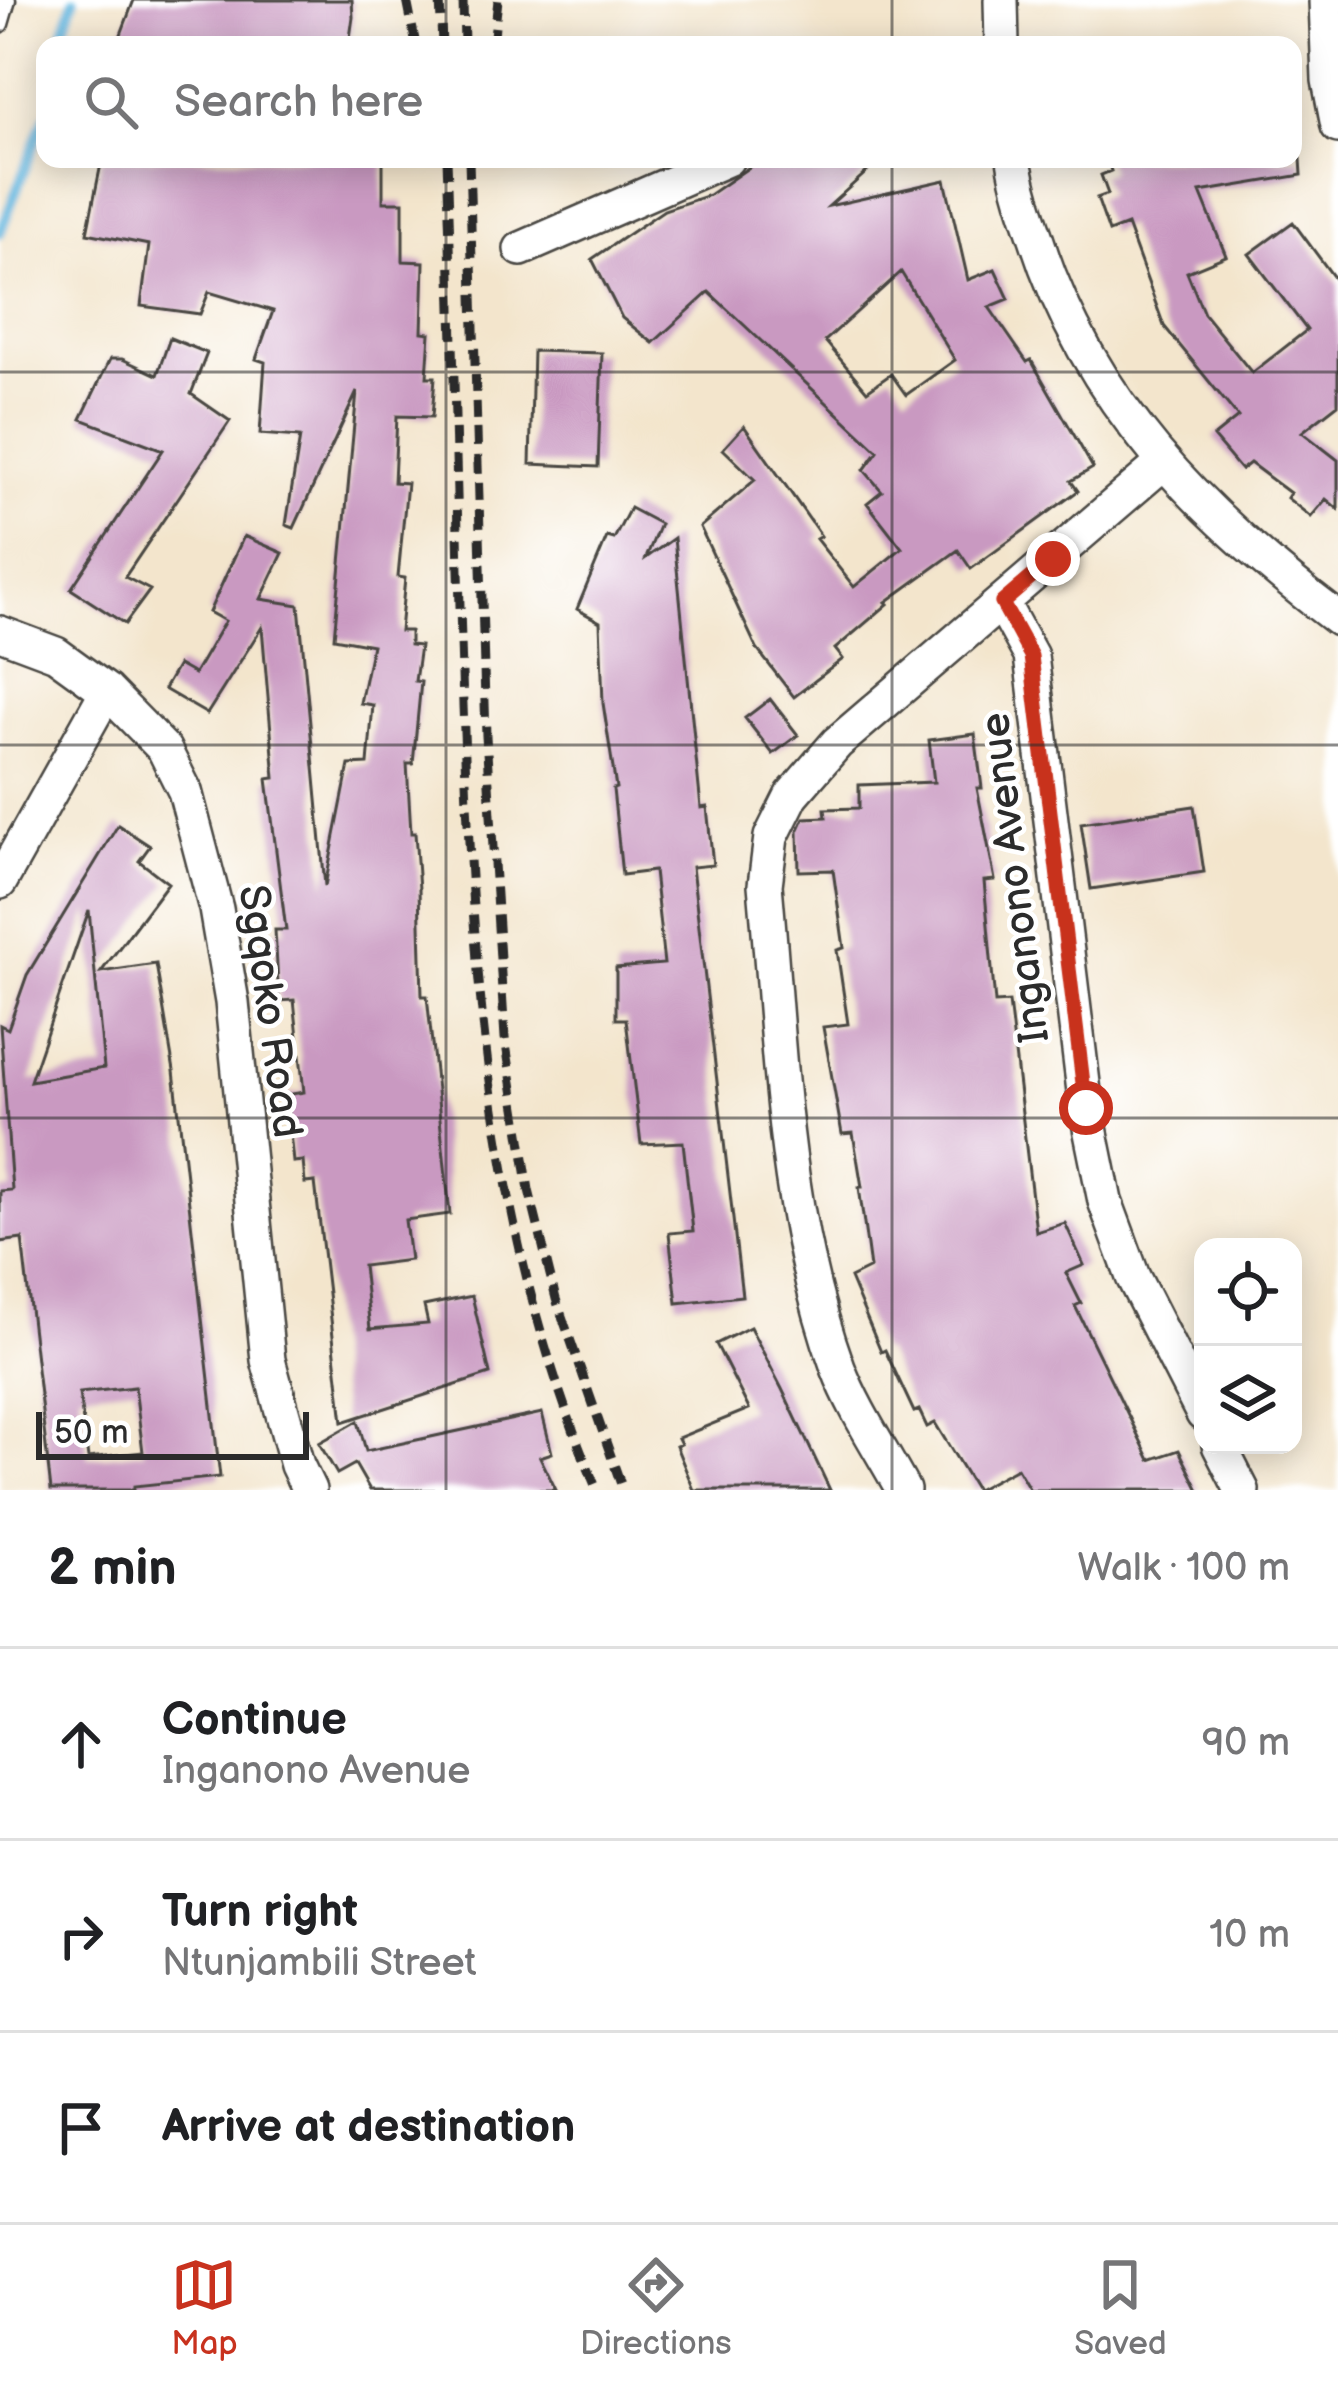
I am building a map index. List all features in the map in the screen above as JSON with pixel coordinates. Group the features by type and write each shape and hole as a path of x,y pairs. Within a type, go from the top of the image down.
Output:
{"street":[{"path":"1001,0 1002,36"},
{"path":"1326,0 1329,80 1338,126"},
{"path":"521,249 706,168"},
{"path":"1017,168 1046,270 1084,354 1162,464 1262,559 1338,619"},
{"path":"903,1490 840,1373 796,1208 765,885 771,837 792,795 837,743 1162,464"},
{"name":"Inganono Avenue","path":"1002,603 1031,656 1086,1108 1105,1202 1133,1277 1194,1396"},
{"name":"Sgqoko Road","path":"0,633 56,654 107,691 164,749 185,791 232,1002 268,1360 297,1465 309,1490"},
{"path":"0,881 107,691"},
{"path":"1224,1454 1242,1490"}],"lane":[{"path":"0,24 7,0"}],"building":[{"path":"134,0 352,0 350,36 120,36"},
{"path":"100,168 383,168 383,202 403,202 403,261 424,262 422,332 430,333 427,377 435,377 432,417 397,416 394,482 407,483 398,577 405,578 400,631 410,631 410,645 420,646 413,764 407,764 419,889 422,996 427,996 450,1214 405,1220 410,1260 363,1266 370,1329 428,1324 424,1306 472,1296 490,1374 343,1422 315,1182 305,1183 303,1161 293,1162 286,1095 304,1092 294,1000 279,1001 275,930 286,930 267,779 275,778 262,627 207,714 164,689 178,665 194,674 225,621 209,612 244,536 283,553 261,599 299,605 325,886 349,765 368,764 373,705 360,703 372,645 334,638 357,392 294,528 286,525 300,437 260,434 265,362 256,359 273,311 209,292 200,314 141,306 149,245 87,233"},
{"path":"748,168 871,168 829,206 945,180 968,280 995,269 1009,299 989,307 1027,362 1031,360 1093,468 1071,481 1078,491 971,569 958,550 886,602 835,649 843,659 794,697 757,649 700,527 755,480 723,449 744,426 821,536 816,539 854,587 902,548 867,503 882,491 864,470 878,451 709,292 653,343 622,318 592,259 664,210 709,195","holes":["901,272 955,360 906,395 891,374 867,391 825,341"]},
{"path":"1302,168 1302,175 1200,192 1226,256 1187,272 1204,314 1252,373 1307,330 1249,254 1293,222 1338,283 1338,404 1302,432 1338,460 1338,509 1326,499 1311,517 1287,498 1290,493 1250,463 1241,470 1213,437 1238,417 1164,326 1127,225 1109,232 1097,198 1108,194 1101,175 1111,171"},
{"path":"170,338 207,353 191,394 230,421 125,577 150,590 125,624 71,589 163,450 81,419 110,359 122,359 157,375"},
{"path":"533,351 602,353 598,467 530,464"},
{"path":"630,508 660,524 646,558 674,538 701,808 707,807 713,865 692,867 742,1296 677,1303 669,1233 693,1231 683,1142 641,1144 626,1019 616,1019 616,968 664,964 654,871 622,875 603,703 600,622 577,609 607,537 614,539"},
{"path":"770,699 798,735 773,754 745,718"},
{"path":"975,734 982,788 977,788 995,880 984,881 995,1003 1009,1002 1036,1232 1065,1223 1084,1265 1066,1273 1081,1303 1075,1306 1150,1460 1179,1450 1199,1490 1030,1490 1017,1468 976,1490 935,1423 927,1427 919,1410 914,1412 885,1350 881,1352 850,1278 870,1268 862,1187 853,1133 842,1134 823,1027 848,1024 837,950 844,948 833,870 799,871 798,831 804,818 826,817 825,809 859,808 859,785 934,782 929,740"},
{"path":"1194,806 1204,872 1091,889 1081,823"},
{"path":"118,825 150,846 139,861 168,883 101,972 156,964 174,1071 220,1477 134,1486 134,1490 51,1490 22,1239 0,1242 0,1191 12,1190 0,1025 8,1029 27,975","holes":["89,910 104,1068 30,1081","135,1387 143,1452 88,1458 79,1393"]},
{"path":"750,1327 830,1490 694,1490 676,1446 681,1444 678,1438 749,1409 716,1344"},
{"path":"542,1413 552,1453 540,1457 556,1490 370,1490 355,1464 337,1474 319,1443 358,1421 366,1451"}],"waterway":[{"path":"62,36 74,0"},
{"path":"0,233 36,140"}],"railway":[{"path":"407,0 414,36"},
{"path":"440,0 442,36"},
{"path":"463,0 464,36"},
{"path":"494,36 498,0"},
{"path":"447,168 463,705 481,1006 510,1202 532,1298 597,1490"},
{"path":"469,168 486,736 505,1038 529,1190 556,1299 623,1490"}],"route":[{"path":"1053,559 1002,603 1031,656 1086,1108"}]}
